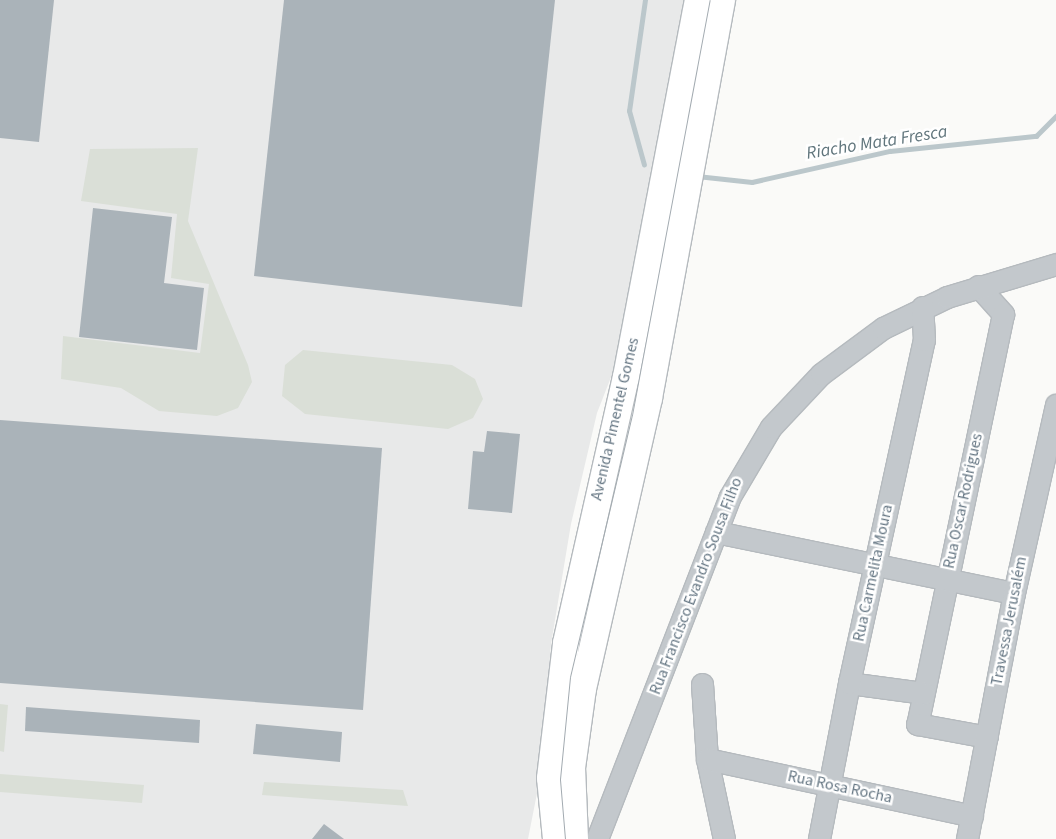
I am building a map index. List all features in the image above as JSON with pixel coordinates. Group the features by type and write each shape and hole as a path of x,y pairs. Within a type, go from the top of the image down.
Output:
{"main road":[{"name":"Avenida Pimentel Gomes","path":"575,839 572,768 584,689 649,398 677,172 695,71 698,0"},
{"name":"Avenida Pimentel Gomes","path":"695,71 722,0"},
{"name":"Avenida Pimentel Gomes","path":"556,839 550,804 554,722 582,561 677,172"},
{"path":"582,561 611,566"}],"street":[{"name":"Rua Francisco Evandro Sousa Filho","path":"597,839 716,532 742,470 796,399 853,348 922,307 978,286 1056,264"},
{"name":"Rua Oscar Rodrigues","path":"978,286 1002,314 917,724 986,737"},
{"name":"Rua Carmelita Moura","path":"820,839 849,683 924,340 922,307"},
{"name":"Travessa Jerusalém","path":"967,839 1014,593 1056,405"},
{"path":"716,532 874,567 1014,593"},
{"path":"849,683 923,693"},
{"path":"702,684 707,760 724,839"},
{"name":"Rua Rosa Rocha","path":"707,760 829,784 972,816"}],"shaded area":[{"path":"0,0 686,0 620,354 597,413 571,524 551,644 541,773 528,839 0,839"},
{"path":"198,148 188,221 248,365 252,382 238,408 217,416 159,411 121,388 61,379 63,336 200,353 209,284 171,278 177,214 81,201 90,149"},
{"path":"303,350 452,365 475,379 483,399 473,418 448,429 305,414 282,396 285,365"},
{"path":"0,704 8,705 4,752 0,751"},
{"path":"0,774 144,785 142,803 0,792"},
{"path":"264,782 403,790 408,806 262,795"}],"building":[{"path":"0,0 54,0 39,142 0,138"},
{"path":"284,0 555,0 522,307 254,276"},
{"path":"93,208 172,217 164,283 204,288 197,350 79,337"},
{"path":"0,420 382,448 363,710 0,683"},
{"path":"487,431 520,434 512,513 468,509 473,451 484,452"},
{"path":"26,707 200,720 199,743 25,731"},
{"path":"256,724 342,732 340,762 253,754"},
{"path":"324,824 344,839 312,839"}],"waterway":[{"name":"Riacho Mata Fresca","path":"644,165 629,111 645,0"},
{"name":"Riacho Mata Fresca","path":"697,176 752,182 890,151 1036,136 1056,116"}],"tram line":[{"path":"565,839 560,779 570,677 632,415 710,0"}]}
